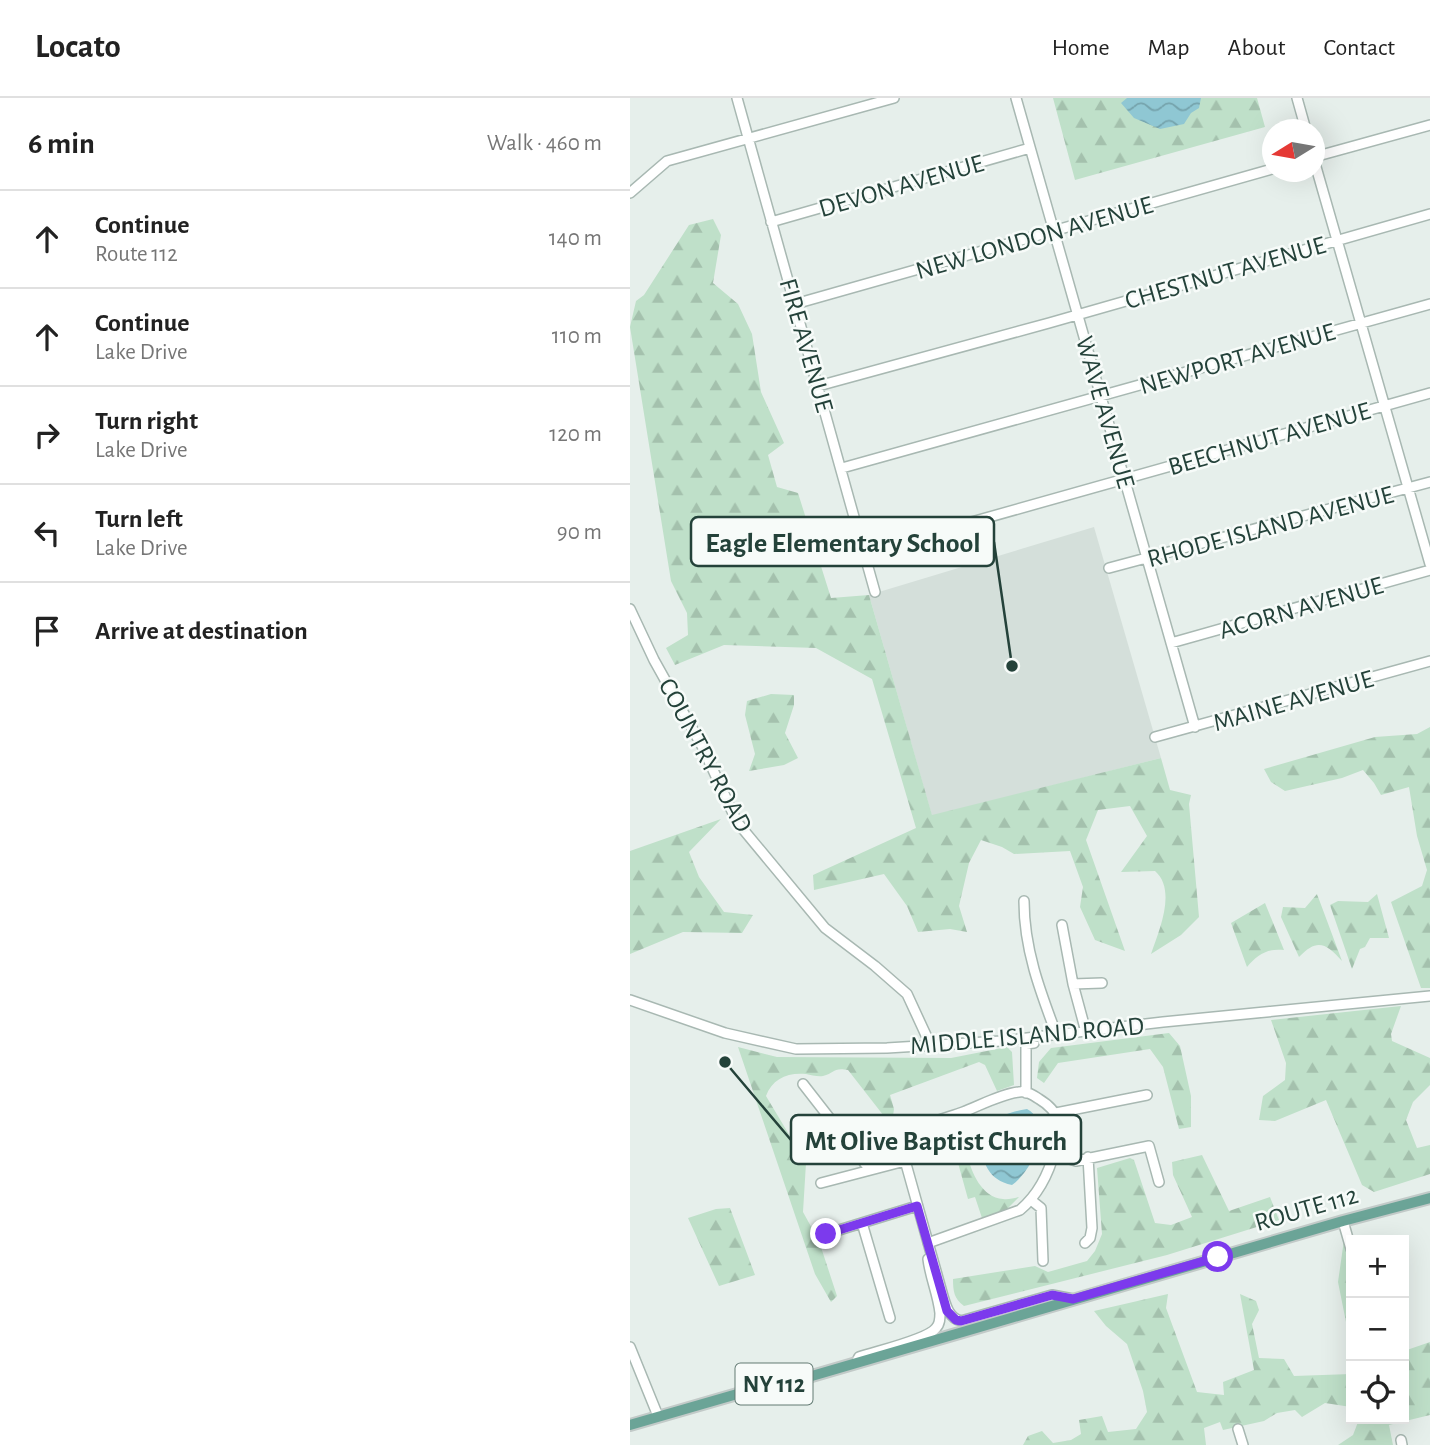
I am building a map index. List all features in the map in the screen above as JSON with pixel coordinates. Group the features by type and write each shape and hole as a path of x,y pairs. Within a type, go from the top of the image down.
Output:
{"main road":[{"name":"ROUTE 112","path":"630,1425 758,1388 805,1378 1430,1198"}],"street":[{"name":"FIRE AVENUE","path":"737,98 875,592"},
{"path":"630,193 667,161 894,98"},
{"name":"WAVE AVENUE","path":"1016,98 1195,727"},
{"path":"1297,98 1303,119"},
{"path":"1325,156 1430,125"},
{"name":"DEVON AVENUE","path":"771,222 1030,148"},
{"name":"NEW LONDON AVENUE","path":"795,304 1262,172"},
{"path":"1321,182 1430,564"},
{"name":"CHESTNUT AVENUE","path":"818,386 1430,214"},
{"name":"NEWPORT AVENUE","path":"842,468 1430,304"},
{"name":"BEECHNUT AVENUE","path":"865,552 1430,393"},
{"name":"RHODE ISLAND AVENUE","path":"1109,568 1430,482"},
{"name":"ACORN AVENUE","path":"1171,643 1430,570"},
{"name":"COUNTRY ROAD","path":"630,609 654,660 702,746 737,822 825,928 907,994 931,1046"},
{"name":"MAINE AVENUE","path":"1155,737 1430,661"},
{"path":"1023,1092 1026,1044 1058,1036 1033,971 1024,923 1024,901"},
{"path":"1062,925 1073,984 1086,1032"},
{"path":"1073,984 1102,983"},
{"name":"MIDDLE ISLAND ROAD","path":"630,1000 724,1033 796,1049 931,1046 1001,1041 1430,996"},
{"path":"1001,1041 1014,1043 1019,1049 1023,1092"},
{"path":"803,1084 870,1170"},
{"path":"928,1243 1020,1210 1044,1181 1054,1154 1059,1126 1056,1113 1047,1104 1023,1092 938,1121 918,1131 911,1136 905,1161 947,1311 956,1320 1052,1295 1073,1299"},
{"path":"1056,1113 1147,1095"},
{"path":"1054,1154 1076,1161 1149,1146 1159,1182"},
{"path":"1085,1243 1090,1238 1092,1228 1088,1157"},
{"path":"821,1182 905,1161"},
{"path":"1031,1200 1041,1208 1043,1261"},
{"path":"826,1234 917,1206"},
{"path":"1343,1221 1347,1235"},
{"path":"862,1223 890,1318"},
{"path":"856,1363 859,1357 923,1338 935,1331 940,1314 930,1278 928,1243"},
{"path":"630,1347 658,1416"},
{"path":"1238,1429 1243,1445"}],"shaded area":[{"path":"1094,527 1161,758 932,816 869,595"}],"green space":[{"path":"1053,98 1257,98 1263,119 1262,128 1075,180"},
{"path":"713,219 721,235 713,283 738,304 752,334 761,392 784,443 768,455 777,487 798,493 831,598 869,595 932,815 1161,758 1170,790 1191,795 1189,804 1199,917 1181,935 1151,954 1164,911 1165,889 1155,871 1121,872 1147,836 1130,806 1098,810 1086,840 1125,951 1095,940 1080,907 1083,887 1070,851 1014,854 981,840 969,863 959,906 967,932 950,929 918,932 907,906 884,874 814,890 813,875 916,828 872,679 816,648 724,645 675,665 666,648 688,635 687,613 671,581 630,327 636,301 644,295 689,225"},
{"path":"771,694 794,695 794,705 785,733 798,758 784,765 749,771 755,754 745,715 747,701"},
{"path":"1430,727 1430,988 1421,988 1391,902 1422,886 1427,870 1417,836 1409,787 1381,795 1363,770 1342,778 1285,791 1271,782 1264,769 1375,737 1417,734"},
{"path":"721,819 689,852 699,877 724,912 753,915 742,933 683,932 630,954 630,851"},
{"path":"1317,894 1342,961 1321,945 1311,947 1299,957 1281,917 1283,907 1305,908"},
{"path":"1377,894 1389,938 1370,938 1365,947 1360,949 1352,969 1330,905 1338,901 1368,902"},
{"path":"1265,903 1284,950 1263,953 1247,967 1231,923"},
{"path":"1401,1006 1391,1034 1392,1041 1430,1058 1430,1085 1413,1102 1406,1120 1417,1148 1430,1145 1430,1174 1374,1192 1362,1185 1326,1100 1275,1121 1259,1120 1263,1096 1285,1080 1286,1063 1271,1020"},
{"path":"1169,1033 1180,1046 1191,1096 1191,1127 1179,1129 1163,1067 1150,1049 1058,1063 1044,1083 1037,1078 1039,1062 1051,1048"},
{"path":"738,1047 777,1057 951,1058 1007,1047 1012,1052 1014,1085 997,1091 985,1065 979,1062 890,1095 894,1109 893,1116 887,1120 848,1070 837,1070 821,1076 793,1074 772,1085 766,1096 806,1163 803,1212 819,1241 837,1296 831,1302 815,1274"},
{"path":"961,1123 969,1161 983,1189 996,1198 1019,1197 1005,1211 982,1218 975,1197 968,1199 950,1134"},
{"path":"1202,1155 1229,1211 1270,1197 1279,1220 1167,1255 964,1306 956,1298 953,1279 1035,1266 1048,1272 1087,1261 1095,1251 1102,1234 1097,1168 1130,1158 1134,1160 1155,1223 1171,1225 1192,1217 1173,1175 1172,1162"},
{"path":"730,1208 755,1275 719,1286 688,1218 716,1209"},
{"path":"1344,1240 1346,1322 1338,1282"},
{"path":"1168,1294 1166,1308 1197,1392 1224,1395 1223,1382 1254,1370 1240,1294 1256,1301 1259,1310 1252,1324 1259,1358 1284,1359 1294,1376 1346,1374 1346,1406 1325,1403 1302,1417 1295,1410 1277,1413 1264,1421 1223,1430 1220,1422 1204,1428 1206,1445 1023,1445 1028,1436 1042,1431 1053,1443 1071,1440 1081,1434 1079,1420 1102,1416 1108,1432 1136,1429 1147,1412 1127,1344 1106,1326 1094,1311"},
{"path":"1430,1342 1430,1415 1409,1420 1409,1361 1409,1349"},
{"path":"1357,1424 1393,1424 1389,1425 1393,1445 1338,1445 1353,1435"}],"water":[{"path":"1127,98 1201,98 1199,108 1191,113 1184,124 1160,129 1134,118 1121,103"},
{"path":"1027,1109 1035,1116 1039,1125 1037,1147 1033,1159 1020,1178 1012,1185 1004,1183 988,1169 979,1140 987,1127 998,1118"}],"place":[{"name":"Eagle Elementary School","path":"1012,666"},
{"name":"Mt Olive Baptist Church","path":"725,1062"}],"route":[{"path":"826,1234 917,1206 947,1311 961,1321 1052,1295 1073,1299 1218,1257"}]}
